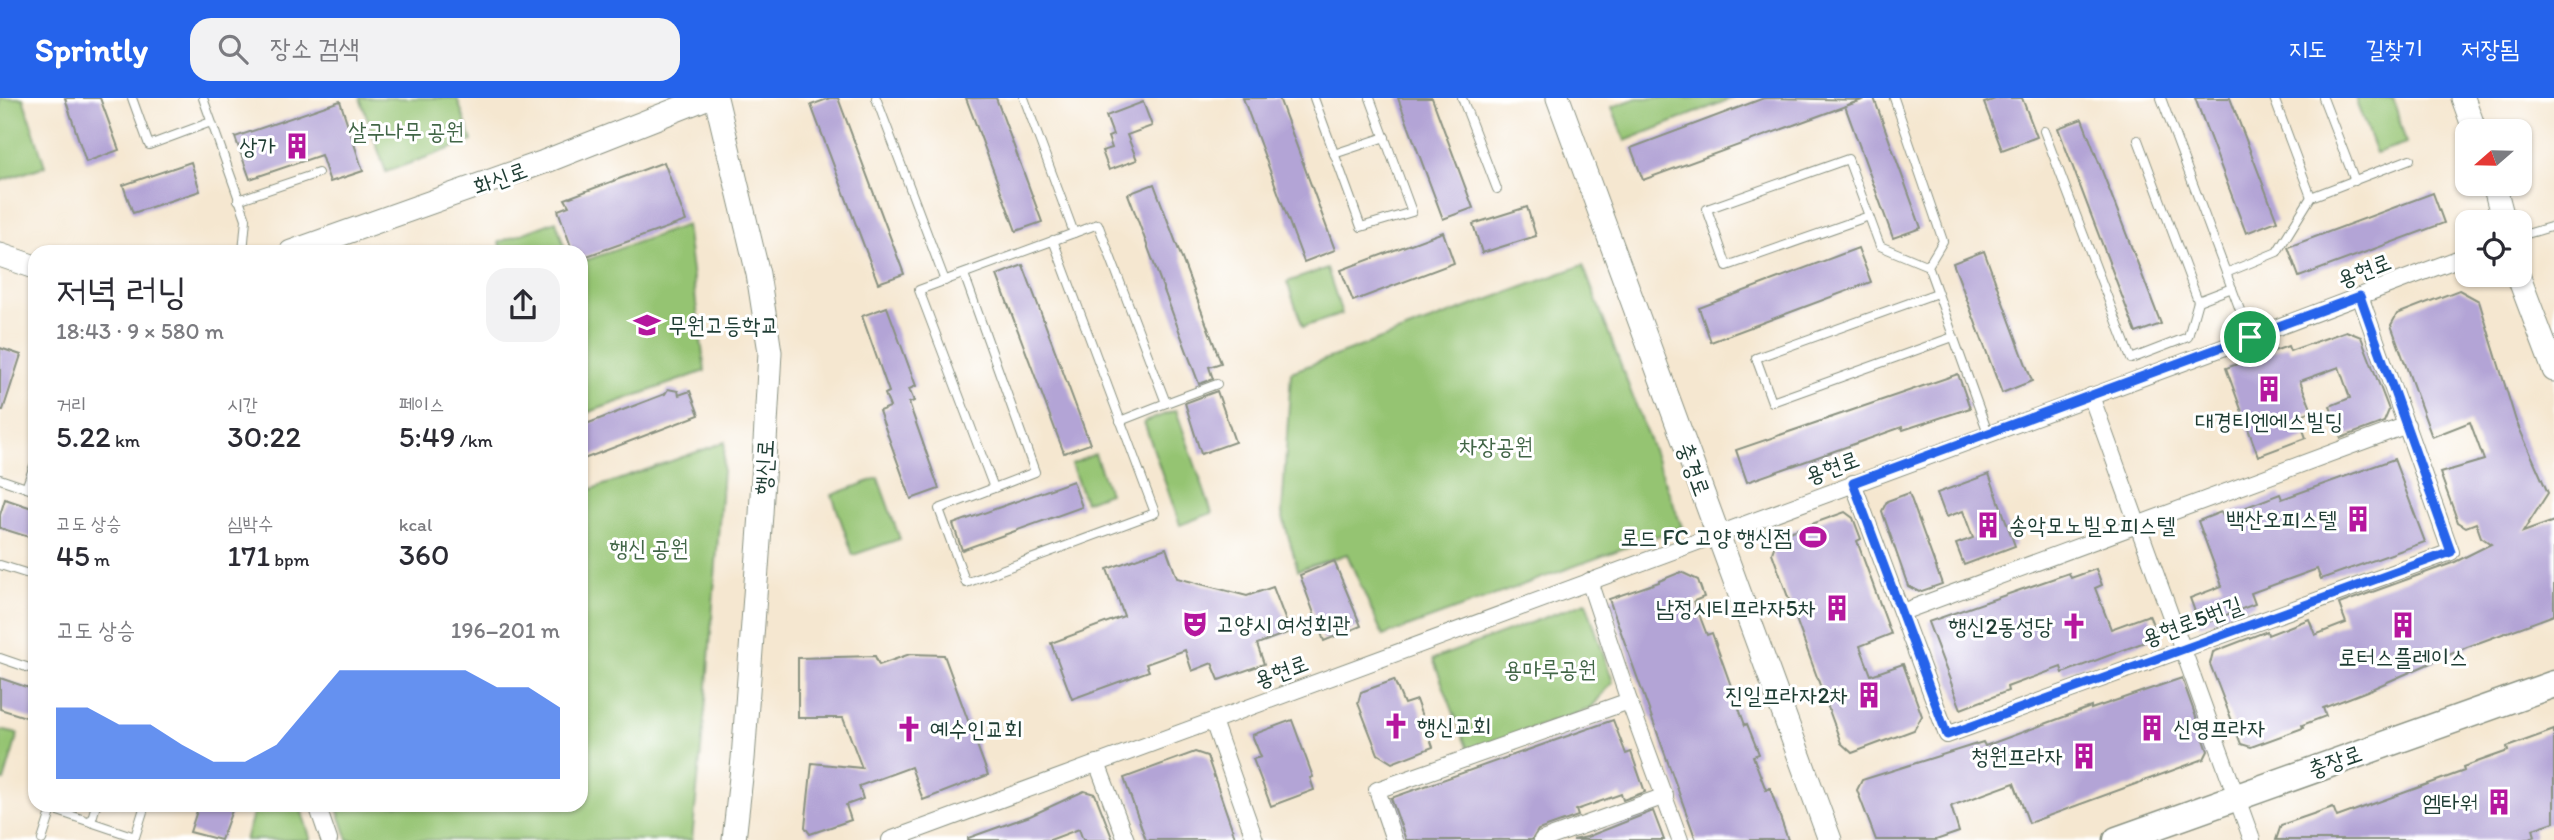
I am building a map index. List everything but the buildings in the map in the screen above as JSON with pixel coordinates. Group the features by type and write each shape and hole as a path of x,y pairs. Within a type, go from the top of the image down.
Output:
{"main road":[{"name":"화신로","path":"311,245 544,162 706,98"},
{"name":"행신로","path":"716,98 758,274 770,352 743,758 734,840"},
{"name":"충경로","path":"1558,98 1830,840"},
{"path":"2463,98 2471,119"},
{"path":"0,255 28,265"},
{"path":"2523,287 2554,370"},
{"name":"충장로","path":"2117,840 2554,684"}],"street":[{"name":"용현로","path":"890,840 2455,260"},
{"name":"용현로5번길","path":"1853,483 1947,735 2451,552 2360,296"},
{"path":"2091,396 2252,840"},
{"path":"1902,612 2407,425"},
{"path":"1589,581 1680,840"},
{"path":"1394,840 1377,790 1629,701"},
{"path":"1213,721 1255,840"},
{"path":"1097,764 1126,840"},
{"path":"1542,840 1664,796"},
{"path":"319,812 329,840"}],"lane":[{"path":"132,98 149,145 212,122"},
{"path":"203,98 246,219 244,245"},
{"path":"876,98 945,281"},
{"path":"1024,98 1074,233"},
{"path":"1314,98 1361,228 1412,212 1370,98"},
{"path":"1462,98 1497,189"},
{"path":"1894,98 1943,241 1928,266"},
{"path":"2161,98 2250,337"},
{"path":"2274,98 2311,197"},
{"path":"2323,98 2354,181"},
{"path":"2044,131 2131,359 2188,337 2198,301 2138,140"},
{"path":"1334,154 1385,137"},
{"path":"1869,216 1727,266 1707,209 1849,159 1880,246 1928,266 1988,433"},
{"path":"2226,273 2277,252 2311,197 2410,159"},
{"path":"238,200 318,173"},
{"path":"994,488 919,290 1098,224 1167,403"},
{"path":"2532,232 2554,226"},
{"path":"964,274 1035,472 939,509 966,583 1155,513 1053,240"},
{"path":"2198,301 2232,289"},
{"path":"1937,293 1756,358 1772,402 1953,337"},
{"path":"1120,421 1217,384"},
{"path":"0,479 28,489"},
{"path":"0,565 28,574"},
{"path":"0,658 28,668"},
{"path":"42,840 50,812"},
{"path":"65,812 135,837 143,812"},
{"path":"90,822 94,812"}],"green space":[{"path":"0,98 23,98 45,166 0,181"},
{"name":"살구나무 공원","path":"360,98 457,98 472,141 386,172"},
{"path":"1637,98 1733,98 1625,141 1612,107"},
{"path":"2355,98 2393,98 2406,143 2376,153"},
{"path":"556,221 564,245 500,245 499,242"},
{"path":"686,225 705,371 588,413 588,260"},
{"name":"차장공원","path":"1583,265 1682,527 1383,636 1347,554 1298,570 1282,514 1291,372"},
{"path":"1327,268 1342,314 1303,327 1287,282"},
{"path":"1176,410 1212,513 1180,525 1144,422"},
{"name":"행신 공원","path":"725,442 706,700 692,840 348,840 338,812 588,812 588,491"},
{"path":"1095,454 1109,493 1085,502 1071,464"},
{"path":"878,478 900,539 853,555 832,495"},
{"name":"용마루공원","path":"1586,602 1613,682 1590,709 1468,750 1433,659"},
{"path":"0,730 18,734 4,781 0,780"},
{"path":"254,812 302,812 311,840 245,840"}],"place":[{"name":"상가","path":"297,146"},
{"name":"무원고등학교","path":"647,325"},
{"name":"대경티엔에스빌딩","path":"2269,389"},
{"name":"백산오피스텔","path":"2358,519"},
{"name":"송악모노빌오피스텔","path":"1988,525"},
{"name":"로드 FC 고양 행신점","path":"1813,537"},
{"name":"남정시티프라자5차","path":"1837,608"},
{"name":"고양시 여성회관","path":"1195,624"},
{"name":"로터스플레이스","path":"2403,625"},
{"name":"행신2동성당","path":"2074,626"},
{"name":"진일프라자2차","path":"1869,695"},
{"name":"행신교회","path":"1396,726"},
{"name":"신영프라자","path":"2152,728"},
{"name":"예수인교회","path":"909,729"},
{"name":"청원프라자","path":"2084,756"},
{"name":"엠타워","path":"2499,802"}],"route":[{"path":"2360,296 2451,552 1947,735 1853,483 2250,337 2360,296"}]}
